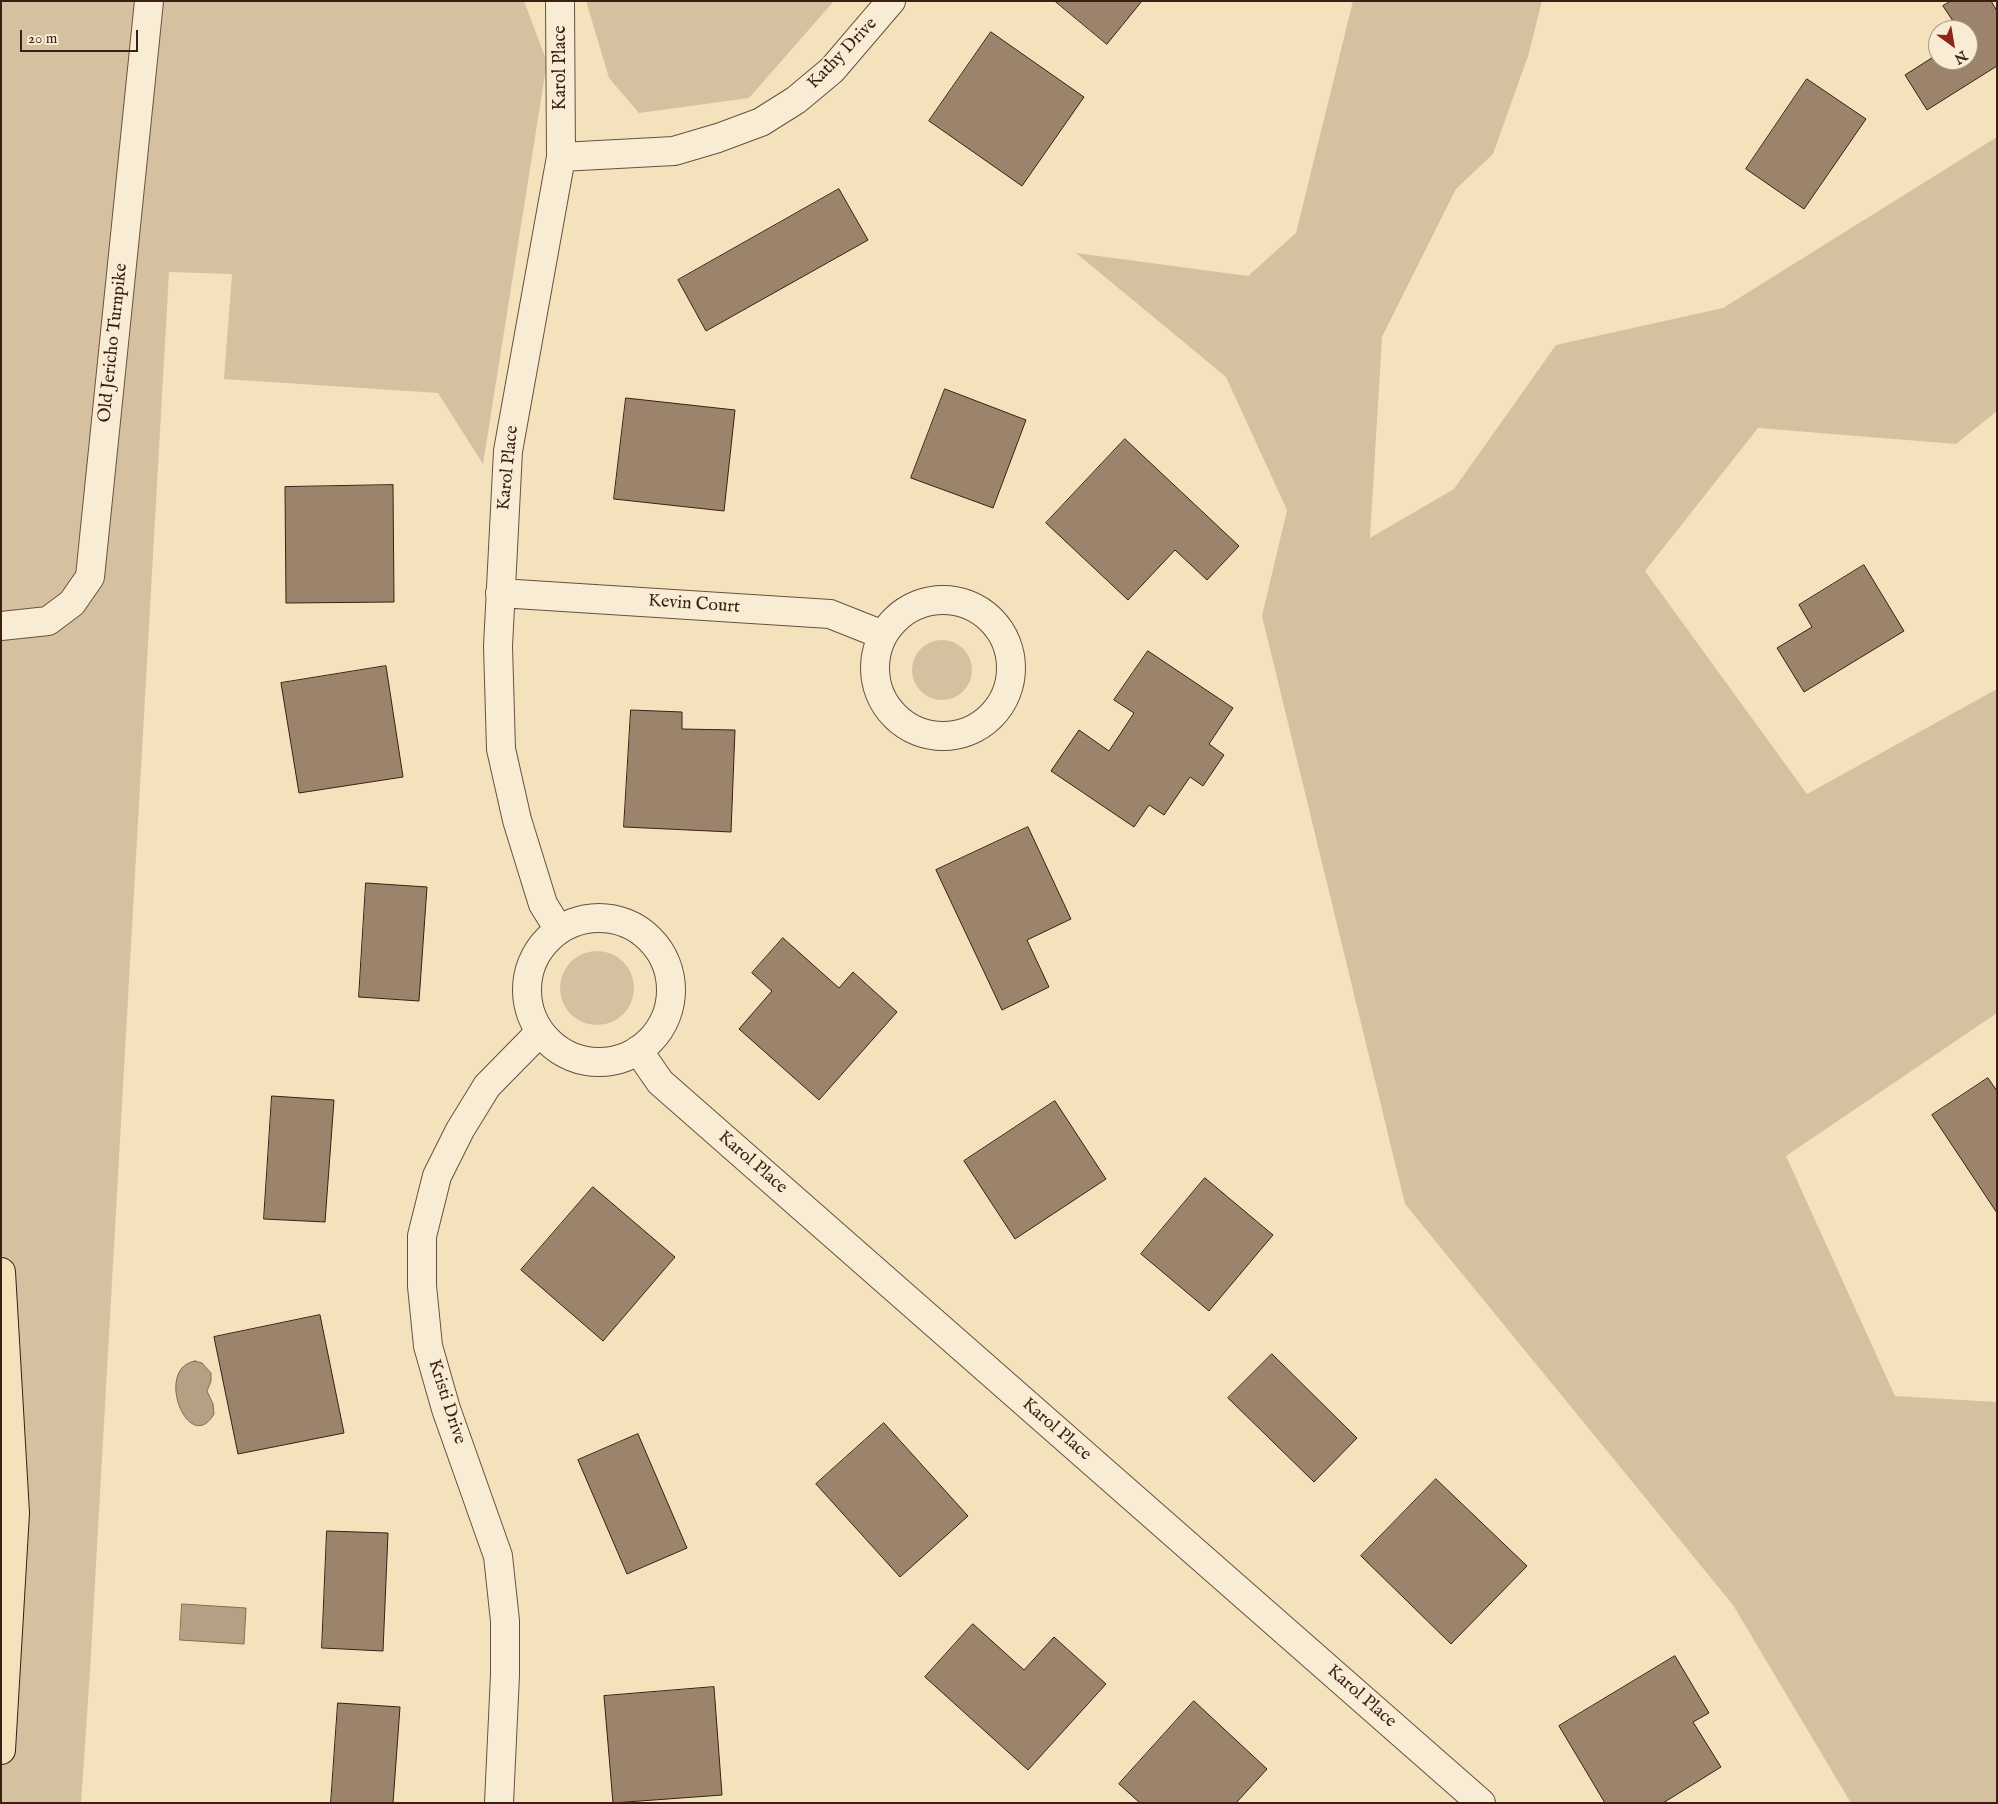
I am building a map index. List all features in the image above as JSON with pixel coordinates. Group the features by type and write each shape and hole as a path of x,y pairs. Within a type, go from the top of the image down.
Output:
{"main road":[{"path":"1,1272 15,1513 1,1750"}],"street":[{"name":"Old Jericho Turnpike","path":"1,626 48,621 72,604 90,577 149,1"},
{"name":"Karol Place","path":"559,930 543,904 517,820 501,749 498,646 508,451 561,157 562,10 560,1"},
{"name":"Kathy Drive","path":"561,157 674,151 718,138 761,122 796,100 832,70 891,1"},
{"name":"Kevin Court","path":"500,593 830,614 883,635"},
{"path":"941,599 964,603 985,614 1001,631 1010,652 1011,676 1004,698 992,715 976,728 962,733 934,736 914,730 896,718 882,700 875,679 875,657 883,635 898,617 918,605 941,599"},
{"path":"605,918 629,924 649,938 663,957 670,977 671,998 665,1019 654,1037 638,1050 618,1060 596,1062 575,1058 555,1048 540,1032 530,1012 526,989 530,966 542,946 559,930 581,920 605,918"},
{"name":"Kristi Drive","path":"498,1803 505,1675 505,1621 498,1556 446,1409 428,1346 422,1286 422,1236 437,1176 460,1130 487,1086 540,1032"},
{"name":"Karol Place","path":"638,1050 660,1082 1481,1803"}],"shaded area":[{"path":"1,1 524,1 547,62 483,464 438,393 224,379 232,274 169,272 81,1803 1,1803"},
{"path":"586,1 834,1 749,98 639,113 609,78"},
{"path":"1353,1 1542,1 1528,56 1493,154 1456,189 1382,337 1370,538 1454,489 1556,345 1723,308 1997,137 1997,411 1956,444 1758,428 1645,571 1807,794 1997,689 1997,1013 1786,1156 1895,1396 1997,1402 1997,1803 1851,1803 1733,1605 1405,1204 1262,616 1287,510 1226,377 1076,253 1248,276 1296,233"},
{"path":"942,640 959,645 967,653 972,670 967,687 959,695 942,700 925,695 917,687 912,670 917,653 925,645"},
{"path":"597,951 611,954 623,962 631,974 634,988 631,1002 623,1014 611,1022 597,1025 583,1022 571,1014 563,1002 560,988 563,974 571,962 583,954"},
{"path":"195,1361 202,1363 211,1373 211,1381 207,1391 213,1404 214,1414 204,1424 195,1425 186,1418 179,1406 176,1392 177,1378 183,1367"},
{"path":"182,1604 246,1608 244,1644 180,1640"}],"building":[{"path":"1055,1 1142,1 1107,44"},
{"path":"1951,1 1991,1 1997,11 1997,66 1927,110 1905,75 1928,60 1928,70 1978,70 1978,20 1952,20 1943,6"},
{"path":"991,32 1084,97 1022,186 929,121"},
{"path":"1807,79 1866,119 1804,209 1746,169"},
{"path":"839,189 868,240 706,331 678,280"},
{"path":"945,389 1026,420 993,508 911,478"},
{"path":"626,398 735,410 724,511 614,499"},
{"path":"1125,439 1239,546 1207,580 1175,550 1128,600 1046,523"},
{"path":"393,485 394,602 286,603 285,487"},
{"path":"1864,565 1904,631 1804,692 1777,648 1812,627 1799,605"},
{"path":"1148,651 1233,708 1209,744 1224,755 1203,786 1190,777 1164,815 1149,805 1134,827 1051,771 1079,730 1109,751 1134,713 1114,700"},
{"path":"386,666 403,777 299,793 281,683"},
{"path":"631,710 682,712 682,729 735,730 731,832 624,827"},
{"path":"1028,827 1071,919 1027,940 1049,987 1002,1010 936,870"},
{"path":"366,883 427,887 419,1001 359,997"},
{"path":"783,938 839,988 853,972 897,1012 819,1100 739,1029 772,991 752,973"},
{"path":"1988,1078 1997,1091 1997,1213 1932,1115"},
{"path":"272,1096 334,1100 325,1222 264,1219"},
{"path":"1055,1101 1106,1179 1015,1239 964,1161"},
{"path":"1205,1178 1273,1235 1209,1311 1141,1254"},
{"path":"593,1187 675,1257 603,1341 521,1270"},
{"path":"320,1315 344,1433 238,1454 214,1337"},
{"path":"1272,1354 1357,1438 1314,1482 1228,1398"},
{"path":"884,1423 968,1516 900,1577 816,1484"},
{"path":"638,1434 687,1548 627,1574 578,1460"},
{"path":"1436,1479 1527,1566 1451,1644 1361,1556"},
{"path":"327,1531 388,1533 383,1651 322,1648"},
{"path":"973,1624 1024,1670 1054,1637 1106,1684 1028,1770 925,1677"},
{"path":"1675,1656 1709,1713 1693,1722 1721,1767 1663,1803 1605,1803 1559,1726"},
{"path":"714,1687 722,1795 613,1803 604,1696"},
{"path":"1194,1701 1267,1769 1236,1803 1140,1803 1119,1784"},
{"path":"338,1703 400,1707 393,1803 331,1803"}]}
